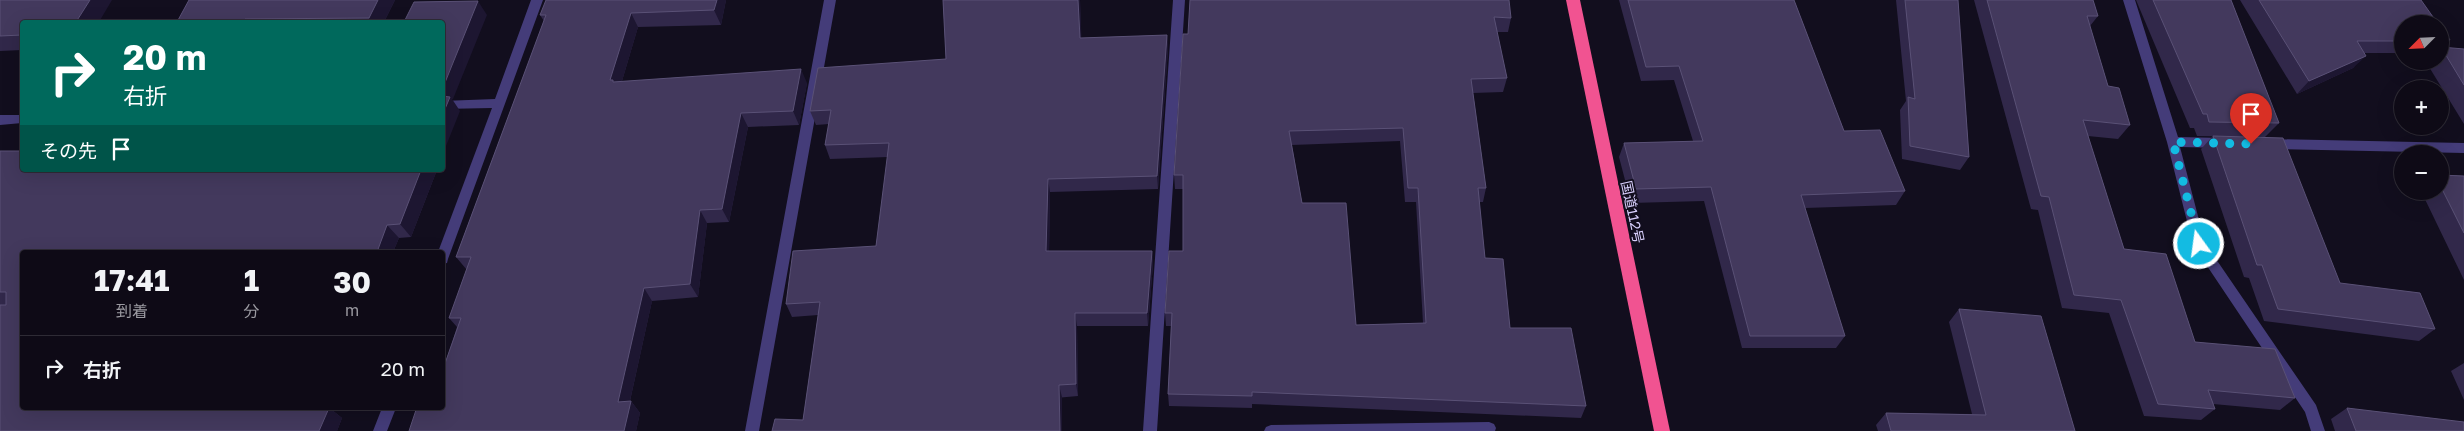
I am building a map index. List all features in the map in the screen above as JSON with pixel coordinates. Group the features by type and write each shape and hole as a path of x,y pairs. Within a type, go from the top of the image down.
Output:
{"highway":[{"name":"国道112号","path":"1572,0 1662,431"}],"street":[{"path":"445,251 537,0"},
{"path":"752,431 830,0"},
{"path":"1150,431 1179,0"},
{"path":"2128,0 2173,142 2199,244 2311,409 2318,431"},
{"path":"445,105 499,103"},
{"path":"0,120 20,119"},
{"path":"2173,142 2241,144"},
{"path":"2260,144 2464,148"},
{"path":"380,431 388,410"},
{"path":"1271,431 1489,428"}],"building":[{"path":"0,0 90,0 77,20 20,20 20,35 0,36"},
{"path":"189,0 378,0 369,18 178,20"},
{"path":"546,0 717,0 714,10 631,13 610,80 613,80 613,82 801,69 793,111 741,113 722,209 700,210 690,284 644,288 618,402 631,401 624,431 409,431 416,410 445,410 445,363 461,318 449,318 471,257 456,257 546,15 540,15"},
{"path":"943,0 1078,0 1080,38 1167,35 1157,176 1048,179 1046,251 1152,251 1147,313 1075,313 1076,384 1059,385 1060,431 772,431 775,419 803,420 820,302 786,304 793,251 876,246 889,143 825,145 831,110 810,111 818,68 946,59"},
{"path":"1190,0 1509,0 1511,18 1494,17 1507,78 1471,79 1486,188 1478,188 1485,258 1503,259 1510,328 1571,328 1586,406 1252,392 1252,396 1168,394 1172,313 1165,313 1169,251 1183,251 1183,175 1174,175 1183,34 1188,34","holes":["1403,128 1408,188 1418,188 1426,323 1356,325 1346,203 1302,203 1289,131"]},
{"path":"1628,0 1794,0 1844,131 1880,130 1905,191 1801,195 1845,336 1750,336 1711,187 1636,189 1624,143 1703,141 1679,66 1646,67"},
{"path":"1905,0 1958,0 1969,157 1910,146 1908,97 1915,99"},
{"path":"1987,0 2093,0 2098,16 2087,16 2108,86 2119,88 2130,125 2083,120 2124,249 2166,254 2195,342 2275,349 2295,398 2208,390 2215,409 2158,404 2121,300 2074,295 2049,197 2041,196"},
{"path":"2153,0 2231,0 2279,123 2209,122 2207,114 2203,114"},
{"path":"2259,0 2421,0 2432,15 2394,15 2394,41 2357,41 2366,56 2309,81"},
{"path":"478,1 445,83 445,20 405,20 414,2"},
{"path":"2449,48 2464,49 2464,85 2449,60"},
{"path":"445,96 450,97 445,109"},
{"path":"2213,136 2283,138 2340,283 2420,293 2435,329 2278,309 2262,265 2257,265"},
{"path":"0,151 20,151 20,172 420,172 400,224 387,225 378,250 20,250 20,410 328,410 319,431 0,431 0,305 6,305 6,292 0,292"},
{"path":"2449,175 2464,176 2464,233 2448,200"},
{"path":"1959,309 2041,316 2075,431 1891,431 1886,413 1986,415"},
{"path":"2347,408 2464,422 2464,431 2356,431"}],"route":[{"path":"2199,244 2173,142 2251,144"}]}
